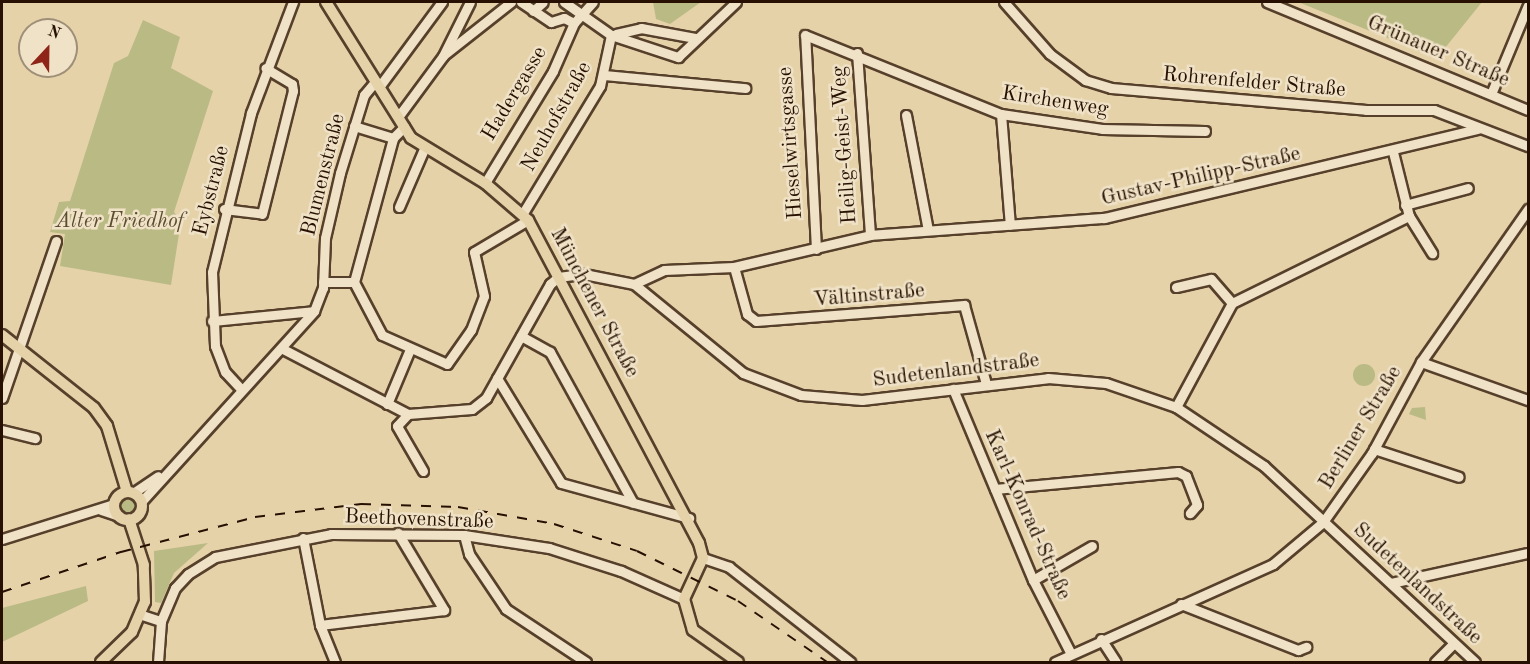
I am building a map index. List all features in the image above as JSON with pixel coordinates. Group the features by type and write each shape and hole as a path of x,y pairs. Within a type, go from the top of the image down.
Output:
{"main road":[{"name":"Münchener Straße","path":"326,2 404,127 424,149 485,183 526,217 689,518 703,558"},
{"path":"2,335 94,408 107,426 130,492 141,502 127,518"},
{"path":"101,663 142,615 144,566 127,518 114,504 130,492"},
{"path":"703,558 684,599 693,630 738,663"}],"street":[{"name":"Eybstraße","path":"241,389 220,362 212,321 212,272 224,210 251,113 265,68 293,2"},
{"name":"Blumenstraße","path":"314,311 323,282 325,238 364,95 377,84 441,2"},
{"path":"398,117 443,56 470,2"},
{"path":"443,56 511,2"},
{"path":"521,2 551,22 564,18 574,23 584,17 593,2"},
{"path":"533,10 543,2"},
{"path":"564,2 611,35 682,53 695,38 730,12 736,2"},
{"name":"Rohrenfelder Straße","path":"1004,2 1050,54 1085,80 1111,88 1366,110 1434,111 1528,147"},
{"name":"Grünauer Straße","path":"1267,2 1528,110"},
{"path":"1491,94 1528,5"},
{"name":"Hadergasse","path":"485,183 553,71 574,23"},
{"path":"611,35 641,28 695,38"},
{"name":"Neuhofstraße","path":"526,217 604,75 611,35"},
{"name":"Kirchenweg","path":"805,35 857,53 1001,114 1102,129 1205,131"},
{"name":"Hieselwirtsgasse","path":"805,35 816,249"},
{"name":"Heilig-Geist-Weg","path":"857,53 870,235"},
{"path":"224,210 262,214 293,91 292,84 265,68"},
{"path":"604,75 745,88"},
{"path":"1001,114 1010,225"},
{"path":"906,115 928,230"},
{"path":"354,126 393,138"},
{"path":"404,127 393,138 354,282 377,330 410,349 447,364 453,359 484,296 474,252 526,217"},
{"name":"Gustav-Philipp-Straße","path":"634,284 664,270 734,267 870,235 1104,218 1393,152 1478,129"},
{"path":"399,207 424,149"},
{"path":"1393,152 1408,216 1432,253"},
{"path":"1405,205 1468,188"},
{"name":"Berliner Straße","path":"1055,663 1101,639 1273,564 1323,522 1374,448 1421,362 1528,210"},
{"path":"1176,407 1232,303 1408,216"},
{"path":"2,398 56,242"},
{"name":"Vältinstraße","path":"734,267 747,314 756,321 964,305 986,384"},
{"name":"Sudetenlandstraße","path":"558,277 584,274 634,284 743,373 801,395 862,400 1048,378 1106,383 1176,407 1264,466 1392,583 1452,645 1475,663"},
{"path":"281,348 408,414 480,406 558,277"},
{"path":"1176,287 1211,279 1232,303"},
{"path":"323,282 354,282"},
{"path":"212,321 314,311"},
{"path":"141,502 165,471 314,311"},
{"path":"521,336 550,352 633,503"},
{"path":"387,404 410,349"},
{"name":"Berliner Straße","path":"1421,362 1528,400"},
{"path":"497,378 561,483 689,518"},
{"name":"Karl-Konrad-Straße","path":"953,389 1033,580 1071,654"},
{"path":"408,414 397,426 423,471"},
{"path":"2,429 35,438"},
{"path":"1374,448 1459,477"},
{"path":"130,492 165,471"},
{"path":"995,489 1178,472 1186,476 1197,505 1190,513"},
{"path":"2,539 101,510 114,504"},
{"path":"101,510 127,518"},
{"path":"320,625 444,610 398,533"},
{"name":"Beethovenstraße","path":"158,663 161,621 175,588 205,562 303,538 398,533 464,535 577,555 684,599"},
{"path":"464,535 469,554 506,609 586,663"},
{"path":"303,538 320,625 335,663"},
{"path":"1033,580 1092,546"},
{"path":"1392,583 1528,553"},
{"path":"703,558 729,567 850,663"},
{"path":"1181,604 1299,650 1306,646"},
{"path":"142,615 161,621"},
{"path":"1101,639 1116,663"},
{"path":"1436,663 1452,645"}],"green space":[{"path":"653,2 701,2 670,24 656,19"},
{"path":"1298,2 1482,2 1437,58"},
{"name":"Alter Friedhof","path":"143,20 180,37 171,68 213,91 174,212 181,221 171,285 60,266 65,234 50,232 59,202 70,201 114,63 128,56"},
{"path":"1364,364 1372,367 1375,375 1372,383 1364,386 1356,383 1353,375 1356,367"},
{"path":"1425,407 1426,420 1409,414 1412,408"},
{"path":"125,498 131,498 136,506 134,512 125,514 120,509 120,503"},
{"path":"208,543 174,573 161,603 155,602 154,551"},
{"path":"86,586 88,601 2,642 2,608"}],"railway":[{"path":"2,592 121,552 255,517 361,504 458,507 554,524 637,551 738,601 827,662"}]}
